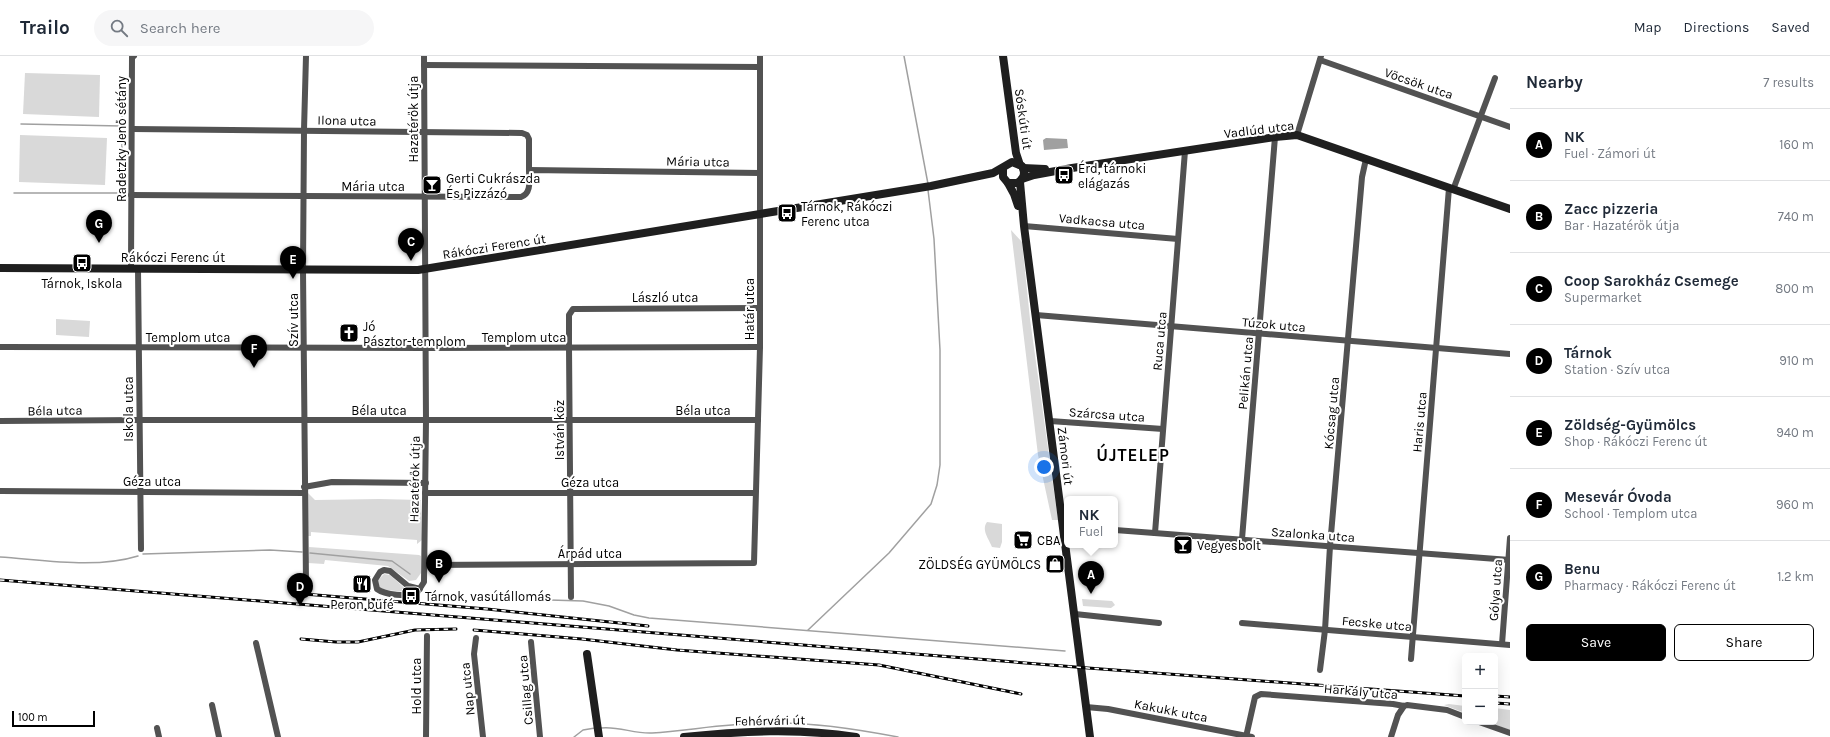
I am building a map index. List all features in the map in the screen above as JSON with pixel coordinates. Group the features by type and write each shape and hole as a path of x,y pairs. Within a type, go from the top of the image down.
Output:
{"street":[{"name":"Szív utca","path":"306,56 303,270 306,584"},
{"name":"Hazatérők útja","path":"420,589 424,582 426,493 423,131 424,56"},
{"name":"Határ utca","path":"754,563 760,347 760,56"},
{"name":"Sóskúti út","path":"1003,56 1016,153 1022,166"},
{"name":"Radetzky Jenő sétány","path":"133,57 131,195 135,269"},
{"path":"1297,135 1321,58"},
{"name":"Vöcsök utca","path":"1321,58 1510,127"},
{"path":"424,65 760,68"},
{"name":"Sóskúti út","path":"1005,166 1010,153 1006,76"},
{"name":"Haris utca","path":"1412,659 1436,348 1451,189 1495,78"},
{"name":"Ilona utca","path":"132,129 525,133 529,139 529,170"},
{"name":"Vadlúd utca","path":"1021,180 1028,176 1072,168 1275,136 1297,135 1510,209"},
{"name":"Pelikán utca","path":"1242,539 1275,136"},
{"name":"Ruca utca","path":"1155,533 1185,151"},
{"name":"Kócsag utca","path":"1320,670 1325,630 1330,546 1349,342 1362,177 1366,159"},
{"path":"1015,162 1022,166 1024,174 1021,180 1014,184 1006,181 954,182 993,173 1015,162"},
{"path":"1005,166 1002,174 1006,181"},
{"name":"Vadlúd utca","path":"1022,166 1072,168"},
{"name":"Mária utca","path":"131,195 521,197 526,195 529,190 529,170 760,173"},
{"name":"Zámori út","path":"1021,180 1024,226 1064,519"},
{"name":"Zámori út","path":"1006,181 1014,194 1024,226"},
{"name":"Rákóczi Ferenc út","path":"1,268 303,270 425,269 954,182"},
{"name":"Vadkacsa utca","path":"1024,226 1178,238"},
{"name":"Iskola utca","path":"135,269 139,348 140,549"},
{"name":"László utca","path":"571,311 577,309 760,308"},
{"name":"István köz","path":"570,597 569,315 571,311"},
{"name":"Túzok utca","path":"1036,315 1260,333 1349,342 1510,354"},
{"name":"Templom utca","path":"0,347 760,347"},
{"name":"Béla utca","path":"0,421 758,420"},
{"name":"Szárcsa utca","path":"1050,421 1163,429"},
{"name":"Géza utca","path":"0,491 140,492 304,490 332,482 426,483"},
{"name":"Géza utca","path":"426,493 755,493"},
{"name":"Szalonka utca","path":"1118,530 1509,560"},
{"name":"Gólya utca","path":"1502,644 1510,538"},
{"name":"Zámori út","path":"1068,548 1090,737"},
{"name":"Árpád utca","path":"425,565 754,563"},
{"path":"387,570 408,586 420,589 414,594 382,592 377,589 375,580 380,572 387,570"},
{"path":"1075,614 1159,623"},
{"name":"Fecske utca","path":"1242,624 1510,645"},
{"name":"Hold utca","path":"426,737 427,636"},
{"name":"Nap utca","path":"476,638 474,654 483,737"},
{"name":"Csillag utca","path":"531,642 540,737"},
{"path":"256,643 278,737"},
{"path":"587,654 599,737"},
{"name":"Harkály utca","path":"1248,737 1255,697 1261,694 1439,709 1462,716"},
{"path":"212,705 219,737"},
{"path":"1391,737 1398,715 1404,706"},
{"name":"Kakukk utca","path":"1086,707 1108,709 1248,737"},
{"path":"1487,725 1510,733"},
{"path":"157,728 160,737"},
{"name":"Fehérvári út","path":"684,737 787,734 856,737"}],"shaded area":[{"path":"25,73 100,75 99,117 23,114"},
{"path":"20,135 107,138 105,185 19,182"},
{"path":"1046,138 1067,139 1068,148 1044,150 1043,140"},
{"path":"1011,230 1022,242 1030,319 1058,520 1052,520 1038,455"},
{"path":"56,319 90,321 89,337 56,335"},
{"path":"308,493 315,500 421,500 422,540 417,544 417,540 311,532 311,536 308,536"},
{"path":"987,522 1002,524 1002,542 1000,548 992,547 985,531 985,525"},
{"path":"309,547 419,555 421,556 421,573 416,580 409,581 388,566 325,560 324,564 308,563"},
{"path":"384,574 390,575 409,592 385,590 379,587 378,580"},
{"path":"1082,599 1112,601 1115,605 1111,608 1083,606"},
{"path":"1444,705 1462,706 1462,712"},
{"path":"1498,708 1510,710 1510,730 1496,725 1498,725"}],"waterway":[{"path":"904,56 928,184"},
{"path":"122,90 122,116"},
{"path":"14,193 122,193 122,120"},
{"path":"21,124 122,126"},
{"path":"808,630 889,553 931,504 937,485 940,465 940,350 934,239 928,190"},
{"path":"143,554 270,550 302,552"},
{"path":"310,553 392,561 410,574"},
{"path":"0,557 87,563 122,560 138,556"},
{"path":"485,598 583,601 609,606 634,615 649,618 1065,651"},
{"path":"601,728 614,728 652,733 741,724 787,723 867,731 898,737"},
{"path":"574,737 583,730 595,728"}],"railway":[{"path":"0,580 1088,668 1462,696"},
{"path":"304,594 487,609 648,626"},
{"path":"301,639 358,642 415,630 456,629"},
{"path":"474,630 582,639 677,650 879,665 1021,694"},
{"path":"1498,696 1510,697"},
{"path":"1498,703 1510,704"}],"place":[{"name":"Érd, tárnoki elágazás","path":"1064,175"},
{"name":"Gerti Cukrászda És Pizzázó","path":"432,185"},
{"name":"Tárnok, Rákóczi Ferenc utca","path":"787,213"},
{"name":"Benu","path":"99,243"},
{"name":"Coop Sarokház Csemege","path":"411,261"},
{"name":"Tárnok, Iskola","path":"82,263"},
{"name":"Zöldség-Gyümölcs","path":"293,279"},
{"name":"Jó Pásztor-templom","path":"349,333"},
{"name":"Mesevár Óvoda","path":"254,368"},
{"name":"CBA","path":"1023,540"},
{"name":"Vegyesbolt","path":"1183,545"},
{"name":"ZÖLDSÉG GYÜMÖLCS","path":"1055,564"},
{"name":"Zacc pizzeria","path":"439,583"},
{"name":"Peron büfé","path":"362,584"},
{"name":"NK","path":"1091,594"},
{"name":"Tárnok, vasútállomás","path":"411,596"},
{"name":"Tárnok","path":"300,606"}],"district":[{"name":"ÚJTELEP","path":"1133,455"}]}
